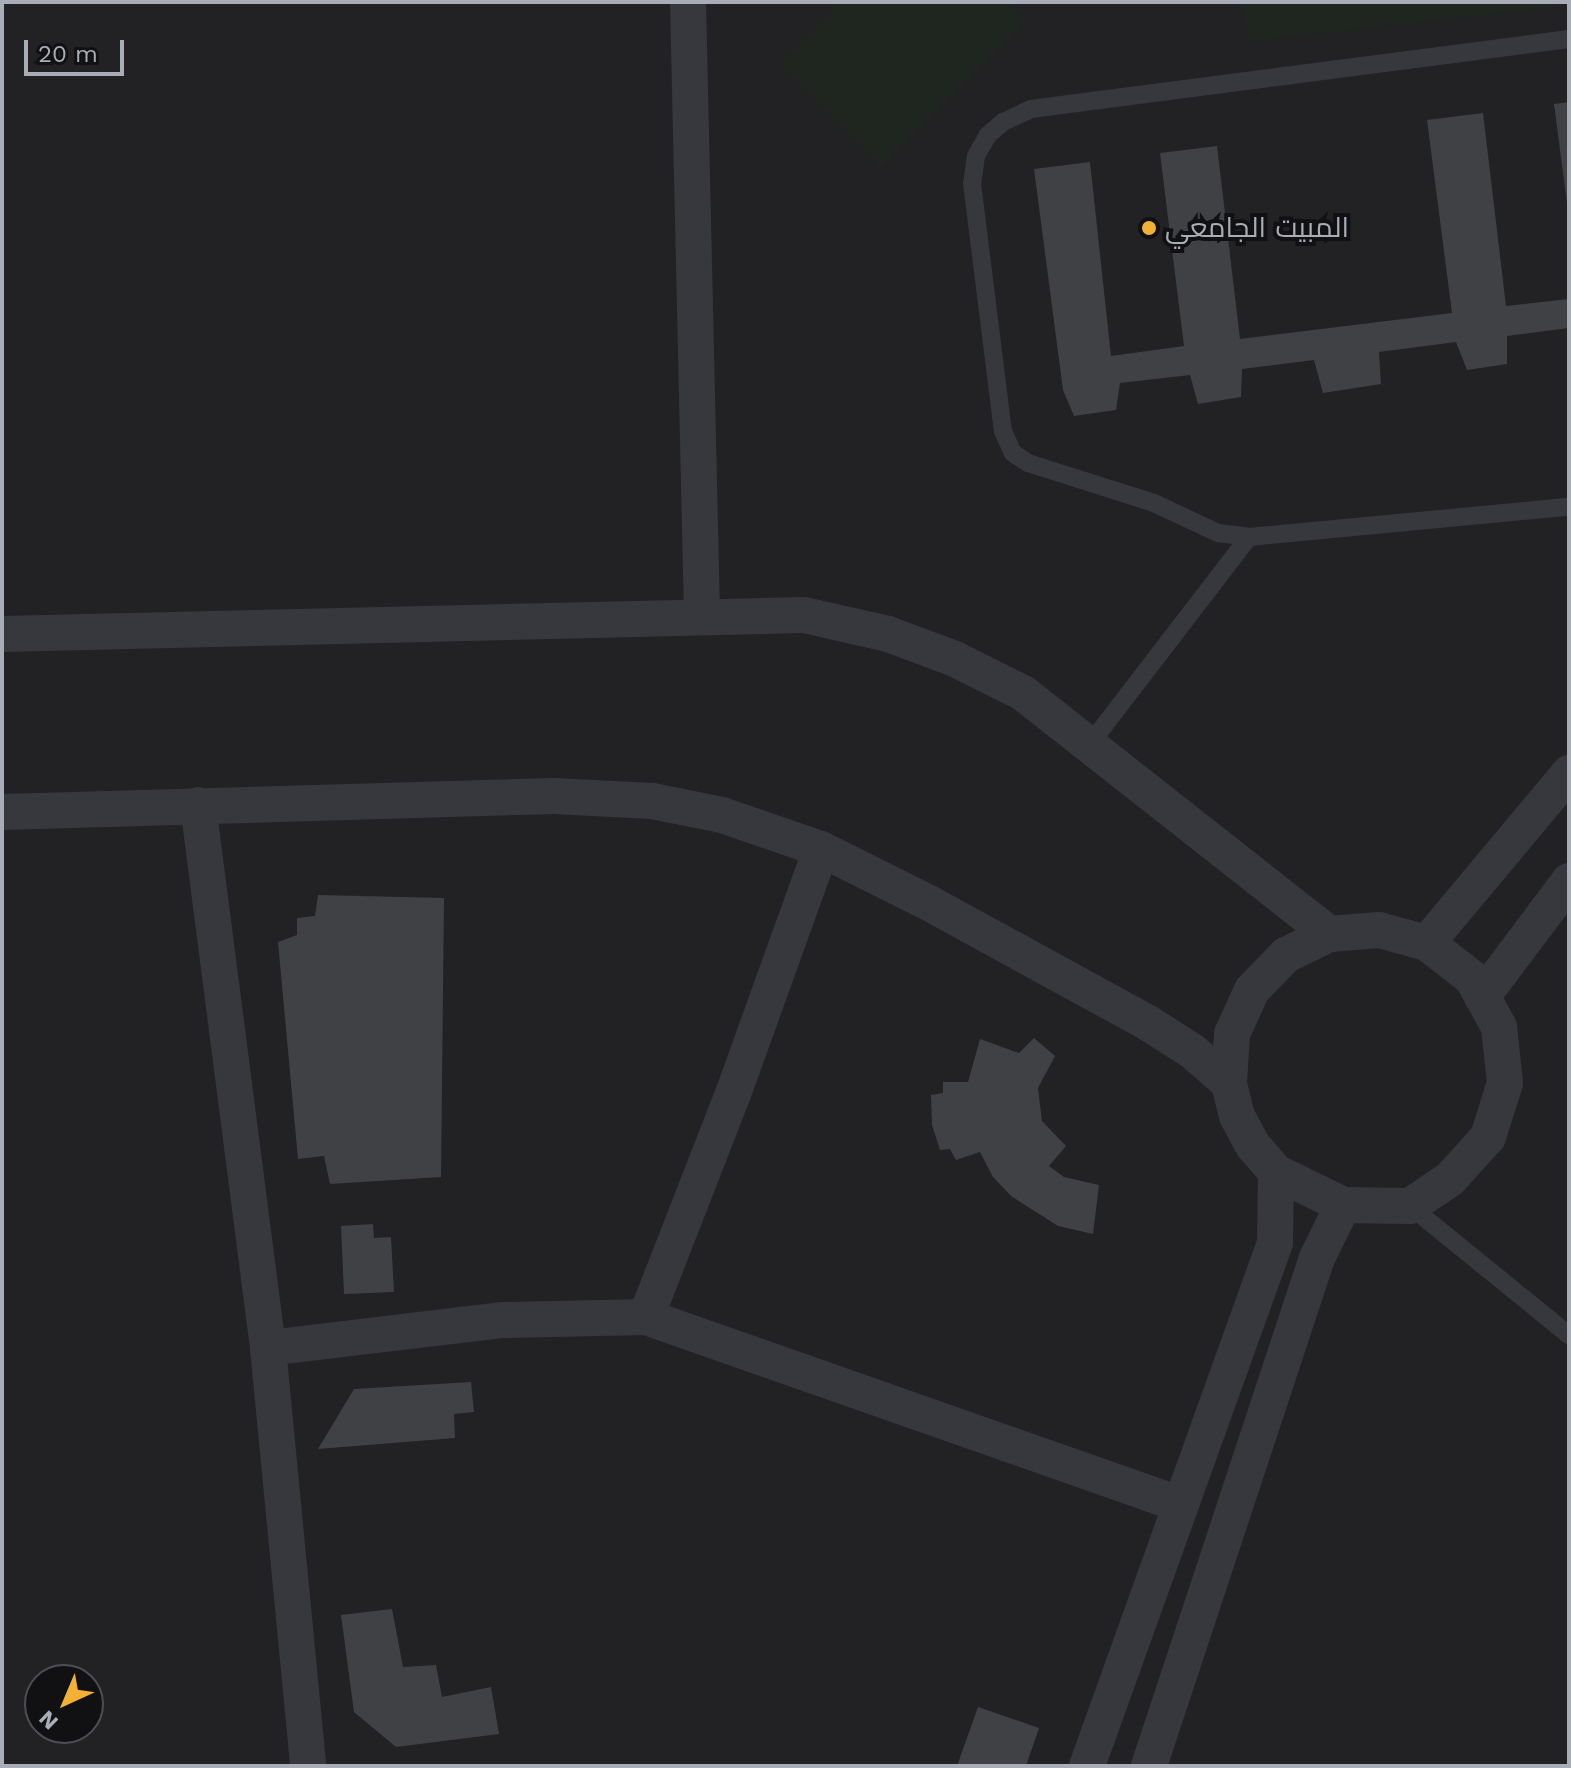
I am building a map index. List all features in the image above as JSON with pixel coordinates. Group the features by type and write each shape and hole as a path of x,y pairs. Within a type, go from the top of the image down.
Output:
{"street":[{"path":"688,2 702,616"},
{"path":"2,634 804,615 888,634 955,659 1023,693 1329,934"},
{"path":"1427,943 1563,792"},
{"path":"2,812 554,796 652,801 722,815 821,849 943,911 1148,1023 1192,1051 1229,1083"},
{"path":"198,805 268,1348 308,1766"},
{"path":"646,1317 733,1094 821,849"},
{"path":"1482,997 1569,881"},
{"path":"1379,930 1427,943 1472,978 1499,1027 1505,1083 1488,1137 1450,1179 1410,1206 1343,1205 1276,1172 1253,1146 1237,1116 1229,1083 1232,1034 1252,990 1286,955 1329,934 1379,930"},
{"path":"1087,1766 1275,1243 1276,1172"},
{"path":"1149,1766 1317,1258 1343,1205"},
{"path":"268,1348 503,1320 646,1317 883,1397 1179,1504"}],"lane":[{"path":"1569,39 1031,109 1003,122 988,135 976,156 972,183 1003,431 1013,453 1028,463 1154,503 1218,533 1249,537 1569,507"},
{"path":"1090,744 1249,537"},
{"path":"1410,1206 1569,1335"}],"shaded area":[{"path":"2,2 1569,2 1569,1766 2,1766"},
{"path":"840,2 1007,2 1027,22 881,168 778,64"},
{"path":"1243,2 1548,2 1549,8 1248,42"}],"building":[{"path":"1569,102 1569,203 1567,203 1554,104"},
{"path":"1483,113 1506,306 1569,299 1569,328 1507,336 1507,364 1467,370 1456,342 1379,352 1381,384 1323,393 1314,360 1242,369 1241,397 1198,404 1190,375 1120,383 1116,410 1074,416 1063,390 1034,169 1090,162 1111,356 1184,346 1160,153 1217,146 1240,339 1452,313 1427,120"},
{"path":"318,895 444,898 441,1177 330,1184 324,1156 298,1159 278,942 297,935 297,918 315,916"},
{"path":"1034,1038 1055,1056 1038,1088 1042,1121 1066,1146 1049,1166 1064,1177 1099,1185 1093,1234 1058,1226 1011,1196 993,1177 980,1152 956,1160 950,1149 940,1150 932,1125 931,1095 943,1093 943,1082 968,1082 980,1039 1019,1053"},
{"path":"373,1224 374,1238 391,1237 394,1292 344,1294 341,1226"},
{"path":"471,1382 474,1412 454,1414 455,1438 318,1449 354,1389"},
{"path":"392,1609 403,1667 436,1665 442,1697 491,1687 499,1734 396,1747 354,1712 341,1615"},
{"path":"978,1707 1039,1728 1026,1766 957,1766"}],"place":[{"name":"المبيت الجامعي","path":"1149,228"}]}
